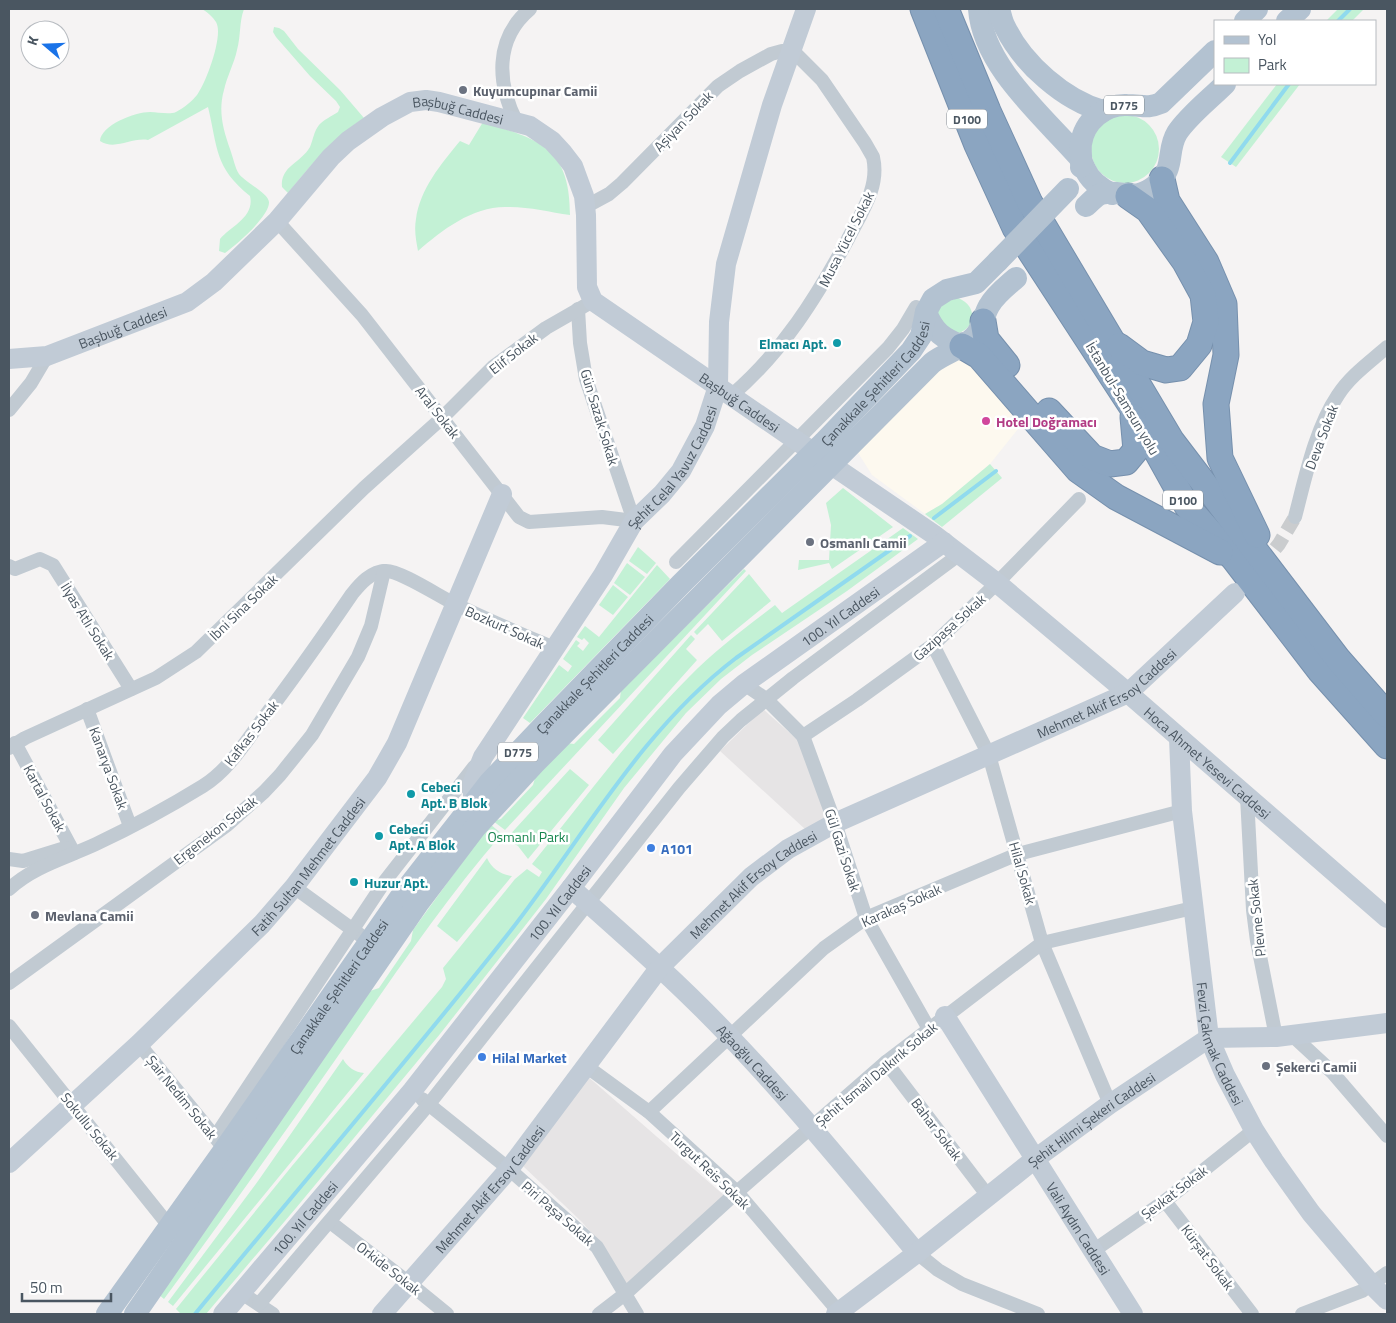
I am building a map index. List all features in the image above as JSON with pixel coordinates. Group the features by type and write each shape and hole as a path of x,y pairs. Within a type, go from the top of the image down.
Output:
{"highway":[{"name":"İstanbul-Samsun yolu","path":"923,9 977,145 1015,228 1133,409 1187,506 1234,559 1320,671 1387,746"},
{"name":"İstanbul-Samsun yolu","path":"946,9 988,111 1030,203 1171,440 1338,659 1387,715"},
{"path":"1162,179 1167,201 1206,262 1224,304 1226,355 1216,404 1220,458 1279,582"},
{"path":"1113,341 1142,363 1166,370 1180,368 1199,346 1206,322 1203,295 1185,262 1148,210 1120,195"},
{"path":"983,321 984,332 989,344 1092,457 1110,464 1126,462 1136,450 1133,409"},
{"path":"962,346 979,356 1078,470 1116,497 1234,559"}],"main road":[{"path":"979,9 984,34 1005,73 1031,105 1082,161 1090,178 1096,184 1120,195"},
{"path":"999,9 1004,26 1015,44 1033,66 1074,100 1103,111"},
{"path":"1246,20 1257,9"},
{"path":"1288,20 1300,9"},
{"name":"D775","path":"1082,161 1081,146 1084,132 1092,120 1103,111 1122,105 1146,107 1157,105 1169,97 1214,52"},
{"path":"1086,206 1102,194 1143,193 1162,179 1170,165 1172,146 1176,134 1224,85"},
{"path":"1146,107 1157,115 1164,124 1172,146"},
{"name":"Çanakkale Şehitleri Caddesi","path":"107,1314 170,1227 220,1143 360,936 404,892 470,816 534,764 813,452 911,351 920,336 921,310 938,294 976,283 1068,189 1080,171 1082,161"},
{"name":"Çanakkale Şehitleri Caddesi","path":"135,1314 419,902 490,782 735,516 813,452 932,363 975,337 989,306 1016,278"},
{"path":"955,288 977,299 982,309 983,321"},
{"path":"921,310 938,333 946,340 962,346"},
{"path":"131,1282 149,1295"}],"street":[{"path":"517,123 510,110 505,92 502,60 504,44 510,31 530,9"},
{"name":"Şehit Celal Yavuz Caddesi","path":"470,816 472,782 483,757 603,575 634,521 662,494 681,471 725,391 719,322 726,264 772,105 806,9"},
{"name":"Aşiyan Sokak","path":"585,207 610,194 718,86 771,54 790,51"},
{"name":"Musa Yücel Sokak","path":"725,391 764,365 808,309 852,230 874,183 874,162 866,143 826,85 804,62 790,51"},
{"name":"Başbuğ Caddesi","path":"9,359 48,356 187,302 214,282 277,221 331,157 348,141 382,117 410,102 426,100 439,102 530,126 541,132 563,153 573,166 579,180 585,207 587,287 585,305 606,312 911,518"},
{"name":"Aral Sokak","path":"277,221 362,315 519,517 530,522 602,517 634,521"},
{"name":"Elif Sokak","path":"442,418 512,351 585,305"},
{"name":"Gün Sazak Sokak","path":"585,305 580,343 586,379 634,521"},
{"name":"Deva Sokak","path":"1295,517 1313,449 1337,396 1349,381 1387,347"},
{"path":"9,410 31,383 48,356"},
{"name":"İbni Sina Sokak","path":"12,745 156,678 196,652 364,488 442,418"},
{"name":"Fatih Sultan Mehmet Caddesi","path":"9,1163 139,1044 256,930 294,886 377,778 391,755 502,494"},
{"name":"Gazipaşa Sokak","path":"803,736 933,645 1079,499"},
{"name":"Çanakkale Şehitleri Caddesi","path":"676,562 735,516"},
{"name":"Hoca Ahmet Yesevi Caddesi","path":"911,518 997,583 1128,693 1387,918"},
{"name":"100. Yıl Caddesi","path":"223,1314 412,1091 673,754 719,705 744,684 946,543"},
{"name":"100. Yıl Caddesi","path":"259,1304 429,1104 711,750 741,720 946,543"},
{"name":"İlyas Atlı Sokak","path":"12,567 40,559 48,562 56,570 131,689"},
{"path":"384,571 397,574 456,605"},
{"name":"Kafkas Sokak","path":"9,889 31,872 72,850 95,845 204,785 227,766 292,680 356,589 372,575 384,571"},
{"name":"Ergenekon Sokak","path":"9,983 227,825 280,775 312,735 358,657 371,626 384,571"},
{"name":"Mehmet Akif Ersoy Caddesi","path":"382,1314 509,1169 660,967 769,862 788,849 835,823 1128,693 1235,593"},
{"name":"Bozkurt Sokak","path":"456,605 554,648"},
{"name":"Hilal Sokak","path":"933,645 989,755 1042,943 1110,1104"},
{"name":"Gül Gazi Sokak","path":"744,684 766,699 803,736 835,823 866,918 929,1029"},
{"name":"Kanarya Sokak","path":"87,709 130,826"},
{"name":"Fevzi Çakmak Caddesi","path":"1180,738 1182,811 1209,1038 1254,1130 1274,1162 1301,1199 1380,1279 1387,1300"},
{"name":"Kartal Sokak","path":"12,745 72,850"},
{"name":"Çanakkale Şehitleri Caddesi","path":"360,936 403,856 483,757"},
{"name":"Plevne Sokak","path":"1247,797 1257,941 1284,1036"},
{"name":"Karakaş Sokak","path":"649,1112 824,948 866,918 1018,854 1182,811"},
{"path":"9,859 23,861 72,850"},
{"path":"294,886 360,936"},
{"name":"Ağaoğlu Caddesi","path":"571,888 660,967 729,1036 812,1128 918,1253"},
{"name":"Şehit İsmail Dalkırık Sokak","path":"599,1314 625,1294 737,1192 886,1062 1042,943 1193,908"},
{"name":"Vali Aydın Caddesi","path":"946,1016 1134,1314"},
{"path":"1209,1038 1284,1036 1387,1023"},
{"name":"Sokullu Sokak","path":"9,1026 170,1227"},
{"path":"1284,1036 1332,1072 1387,1136"},
{"name":"Şehit Hilmi Şekeri Caddesi","path":"838,1313 918,1253 1035,1159 1110,1104 1209,1038"},
{"name":"Şair Nedim Sokak","path":"139,1044 220,1143"},
{"name":"Bahar Sokak","path":"886,1062 988,1196"},
{"name":"Turgut Reis Sokak","path":"586,1066 649,1112 737,1192 838,1313"},
{"name":"Piri Paşa Sokak","path":"412,1091 509,1169 597,1247 638,1314"},
{"name":"Şevkat Sokak","path":"1093,1251 1165,1201 1254,1130"},
{"name":"Kürşat Sokak","path":"1165,1201 1252,1314"},
{"name":"Orkide Sokak","path":"330,1222 409,1282 447,1314"},
{"path":"918,1253 938,1270 962,1284 1038,1314"},
{"path":"1302,1314 1350,1296 1380,1279"},
{"path":"240,1292 273,1314"}],"shaded area":[{"path":"961,356 1018,410 1010,417 1018,429 990,464 942,504 925,514 872,475 855,448 934,368"},
{"path":"763,709 801,743 828,818 806,830 720,751"},
{"path":"586,1075 726,1197 627,1285 603,1247 582,1222 523,1166"}],"green space":[{"path":"202,9 244,9 237,50 222,98 222,120 239,174 265,195 269,202 268,208 258,222 225,253 219,251 220,239 246,215 251,203 250,196 230,176 219,156 208,107 148,140 136,140 112,145 100,141 106,130 120,120 136,114 150,112 176,112 197,95 213,59 218,37 216,22"},
{"path":"1338,9 1364,9 1353,20 1327,20"},
{"path":"274,27 284,31 298,49 340,90 364,118 332,143 288,193 282,187 284,174 310,147 319,125 338,112 340,107 276,37 273,32"},
{"path":"1276,85 1299,85 1236,167 1221,157"},
{"path":"1132,115 1144,121 1153,130 1159,142 1157,162 1149,173 1132,183 1118,183 1101,173 1093,162 1091,142 1101,125 1112,117"},
{"path":"483,122 535,141 548,150 557,160 564,174 569,192 570,215 521,207 493,208 469,215 458,221 418,251 415,223 422,197 432,177 460,141 469,145"},
{"path":"958,298 969,307 972,312 972,318 967,328 954,334 937,320 940,306"},
{"path":"990,464 1002,478 942,527 925,514 942,504"},
{"path":"843,488 893,527 832,569 829,563 798,570 799,560 829,560 831,525 826,503"},
{"path":"903,528 918,539 847,591 752,655 721,679 686,713 624,788 546,899 440,1034 296,1208 206,1314 181,1314 176,1309 292,1166 442,987 446,979 443,968 515,879 527,869 539,877 542,872 532,864 608,769 667,700 708,658 775,605 782,613"},
{"path":"638,547 656,563 647,574 629,561"},
{"path":"627,563 645,577 630,595 614,583"},
{"path":"657,565 670,579 530,723 523,718 559,665 568,672 572,666 563,659 576,640 580,643 577,646 583,651 589,643 584,638 582,640 577,637 585,626 599,637"},
{"name":"Osmanlı Parkı","path":"744,569 746,571 505,830 493,821 501,819 533,785 535,778 566,743 574,744 620,698 621,690"},
{"path":"749,574 771,601 722,641 708,624 697,635 694,632"},
{"path":"613,585 628,597 613,615 599,605"},
{"path":"691,635 695,639 686,649 697,660 613,754 598,740"},
{"name":"Osmanlı Parkı","path":"570,769 589,785 528,859 518,846 506,839"},
{"name":"Osmanlı Parkı","path":"490,824 502,834 417,942 273,1148 164,1299 158,1294 370,991 379,988 411,941 413,930"},
{"name":"Osmanlı Parkı","path":"487,858 497,870 512,876 457,942 437,926"},
{"path":"343,1059 352,1069 364,1073 173,1306 168,1302 258,1181"}],"waterway":[{"path":"1339,20 1350,9"},
{"path":"1230,163 1288,85"},
{"path":"934,518 996,471"},
{"path":"195,1314 470,982 535,898 614,788 670,719 702,687 736,658 910,536"}],"tunnel":[{"path":"1262,565 1279,544 1295,517"}],"place":[{"name":"Kuyumcupınar Camii","path":"463,90"},
{"name":"Elmacı Apt.","path":"837,343"},
{"name":"Hotel Doğramacı","path":"986,421"},
{"name":"Osmanlı Camii","path":"810,542"},
{"name":"Cebeci Apt. B Blok","path":"411,794"},
{"name":"Cebeci Apt. A Blok","path":"379,836"},
{"name":"A101","path":"651,848"},
{"name":"Huzur Apt.","path":"354,882"},
{"name":"Mevlana Camii","path":"35,915"},
{"name":"Hilal Market","path":"482,1057"},
{"name":"Şekerci Camii","path":"1266,1066"}]}
